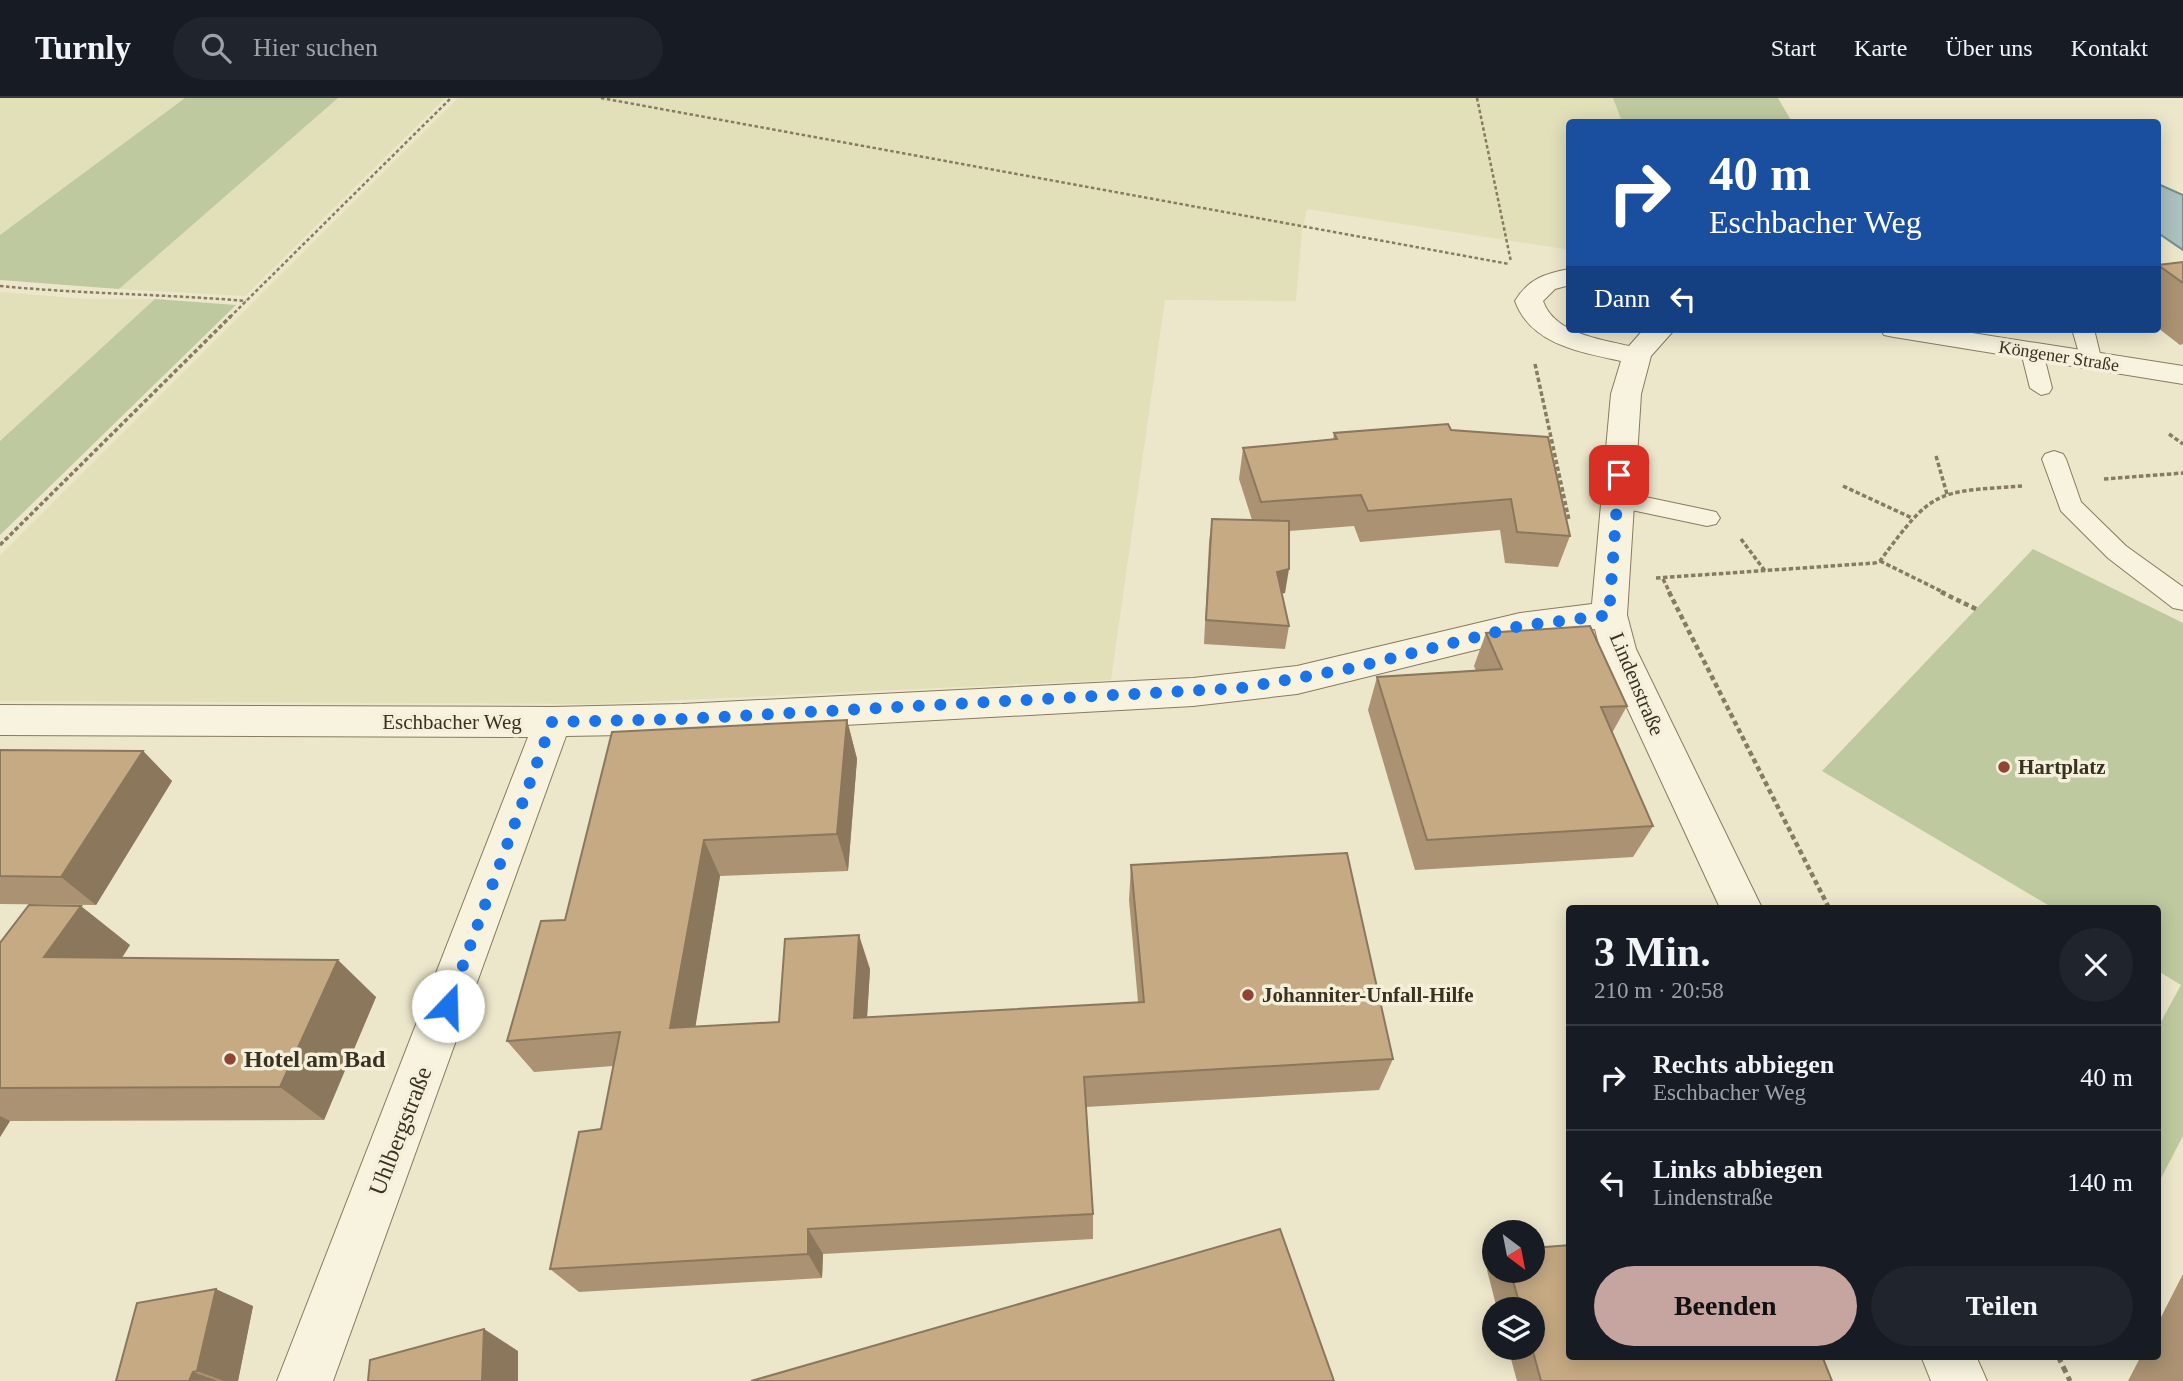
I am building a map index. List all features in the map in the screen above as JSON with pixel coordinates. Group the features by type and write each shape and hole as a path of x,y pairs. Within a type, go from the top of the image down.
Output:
{"street":[{"path":"1566,278 1548,282 1533,293 1530,301 1535,318 1575,342 1637,356"},
{"name":"Lindenstraße","path":"1656,333 1646,342 1637,356 1626,394 1609,615 1618,649 1740,905"},
{"name":"Köngener Straße","path":"1918,333 2183,376"},
{"name":"Eschbacher Weg","path":"0,720 552,722 682,719 1241,688 1353,668 1520,626 1609,615"},
{"name":"Uhlbergstraße","path":"305,1381 505,855 552,722"},
{"path":"1950,1360 1959,1381"}],"lane":[{"path":"2084,333 2091,362"},
{"path":"2032,352 2040,388"},
{"path":"2057,471 2070,505 2094,530 2133,565 2183,601"},
{"path":"1617,499 1707,518"}],"path":[{"path":"0,545 452,98"},
{"path":"601,98 1512,264 1477,98"},
{"path":"0,286 91,295 170,295 247,301"},
{"path":"1535,318 1529,335 1555,465 1575,543 1583,558 1663,579 1880,561 1978,610"},
{"path":"2169,434 2183,444"},
{"path":"1936,456 1947,494"},
{"path":"1880,561 1912,518 1935,498 1947,494 2057,471 2183,473"},
{"path":"1843,486 1912,518"},
{"path":"1739,536 1766,572"},
{"path":"1663,579 1827,905"},
{"path":"2059,1360 2070,1381"}],"green space":[{"path":"0,98 185,98 0,235"},
{"path":"185,98 338,98 119,289 0,280 0,235"},
{"path":"338,98 445,98 245,296 119,289"},
{"path":"458,98 1613,98 1621,119 1566,119 1566,249 1307,209 1302,231 1296,301 1165,300 1111,680 596,704 0,701 0,555"},
{"path":"1613,98 1778,98 1790,119 1621,119"},
{"path":"0,292 87,299 155,299 0,441"},
{"path":"155,299 236,305 0,535 0,441"},
{"name":"Hartplatz","path":"2033,549 2183,623 2183,1136 2161,1178 2161,1022 2181,985 2161,973 2161,905 2048,905 1822,771"}],"water":[{"path":"2161,185 2183,195 2183,250 2161,235"}],"building":[{"path":"2183,262 2183,283 2161,267 2161,265"},
{"path":"1448,424 1451,430 1548,437 1570,536 1517,532 1511,499 1368,511 1361,495 1261,502 1243,448 1337,439 1334,433"},
{"path":"1212,519 1289,521 1289,569 1277,572 1289,626 1206,620"},
{"path":"1590,626 1627,706 1601,707 1653,826 1427,840 1377,677 1502,669 1486,633"},
{"path":"847,720 837,834 704,840 670,1028 779,1022 785,939 859,935 854,1018 1144,1002 1131,865 1347,853 1393,1059 1084,1077 1093,1214 808,1229 808,1254 550,1269 579,1132 601,1129 620,1032 507,1041 541,921 565,920 612,732"},
{"path":"0,750 143,751 61,877 0,876"},
{"path":"29,905 81,906 44,957 338,960 280,1087 0,1088 0,943"},
{"path":"1280,1229 1334,1381 751,1381"},
{"path":"1566,1245 1566,1360 1824,1360 1832,1381 1541,1381 1535,1360 1545,1360 1545,1297 1518,1297 1514,1283 1545,1283 1545,1247"},
{"path":"216,1289 197,1371 193,1372 189,1381 116,1381 137,1303"},
{"path":"484,1329 482,1381 368,1381 370,1360"}],"place":[{"name":"Hartplatz","path":"2004,767"},
{"name":"Johanniter-Unfall-Hilfe","path":"1248,995"},
{"name":"Hotel am Bad","path":"230,1059"}],"route":[{"path":"448,1006 552,722 682,719 1241,688 1353,668 1520,626 1609,615 1619,475"}]}
